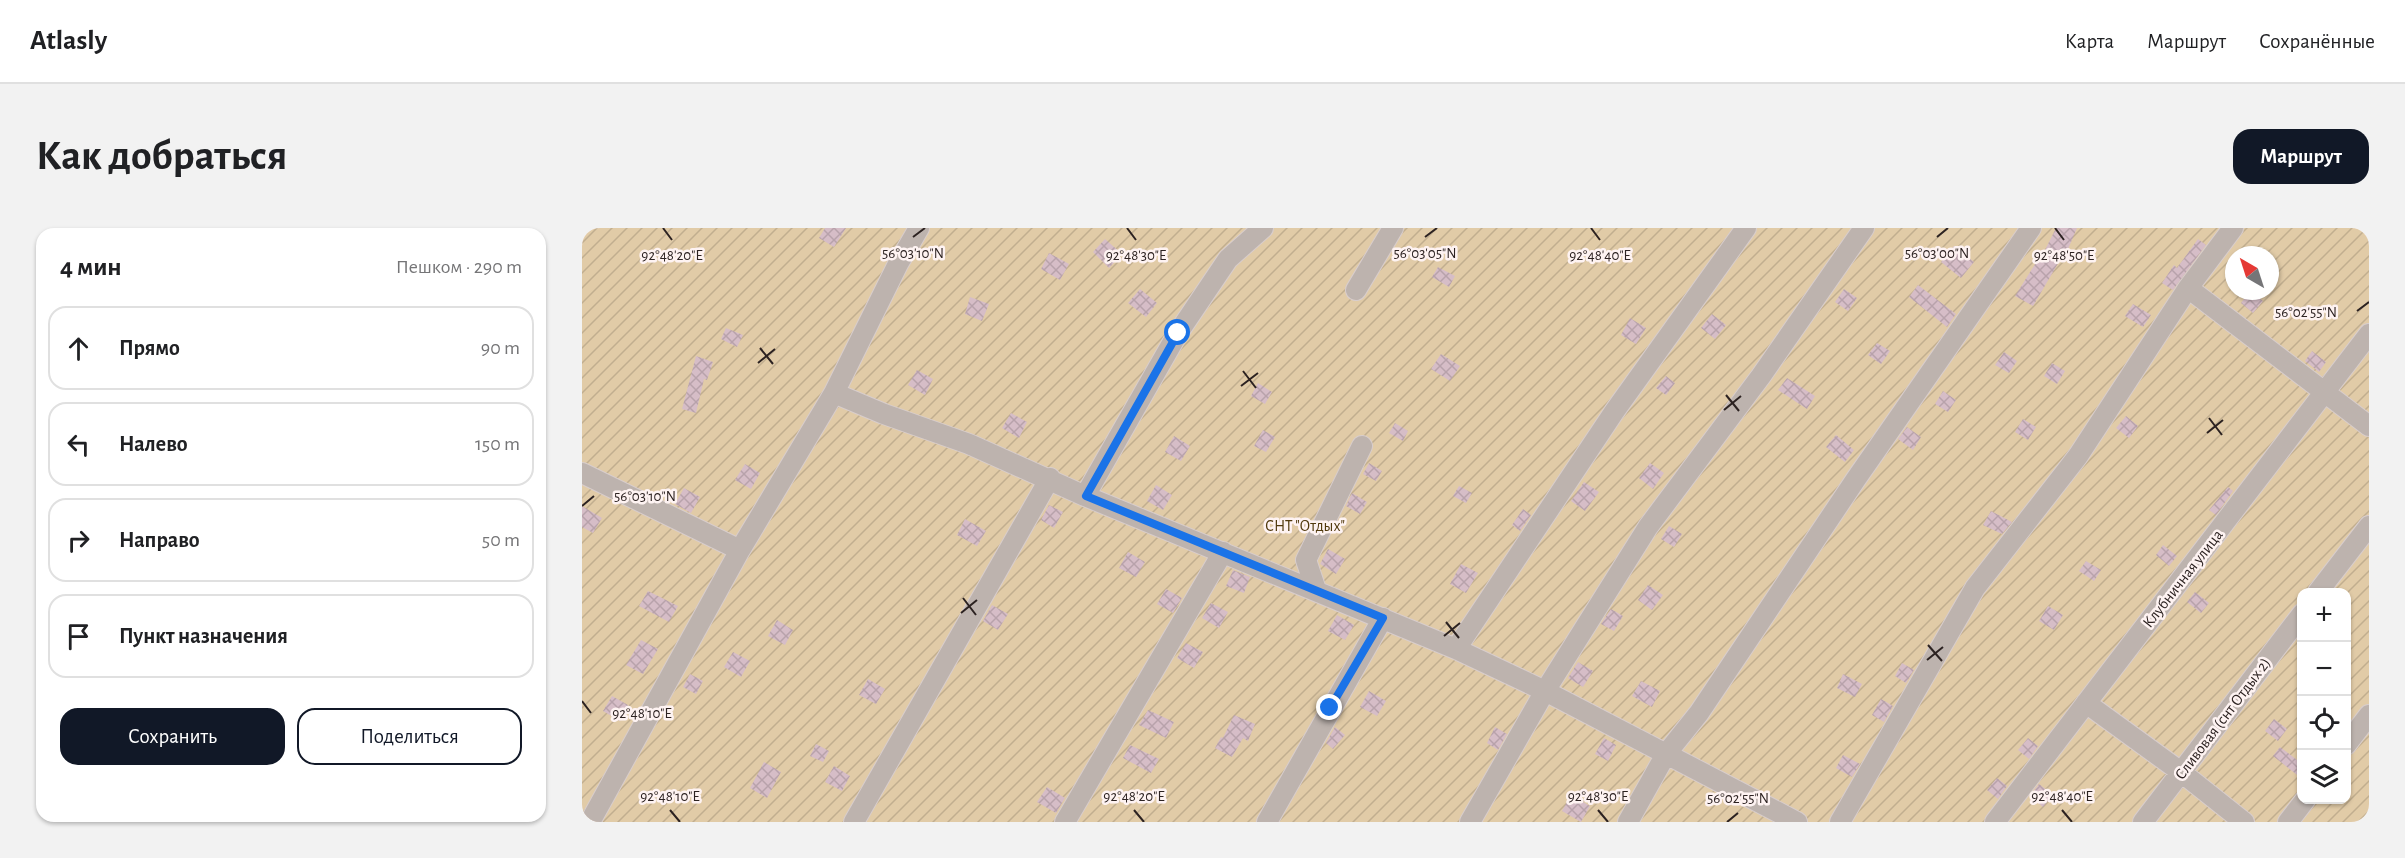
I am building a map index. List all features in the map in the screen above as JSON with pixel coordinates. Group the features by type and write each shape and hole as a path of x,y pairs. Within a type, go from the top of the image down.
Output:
{"lane":[{"path":"590,822 740,550 834,393 898,264 919,228"},
{"path":"1086,496 1178,333 1228,259 1263,228"},
{"path":"1356,290 1393,228"},
{"path":"1456,649 1614,412 1746,228"},
{"path":"1470,822 1545,691 1648,527 1761,376 1863,228"},
{"path":"1628,822 1666,754 1699,713 1856,478 2031,228"},
{"path":"1840,822 1975,588 2079,456 2188,288 2233,228"},
{"path":"2188,288 2369,426"},
{"name":"Клубничная улица","path":"1995,822 2369,334"},
{"path":"834,393 884,414 969,444 1050,478 1086,496 1456,649 1545,691 1797,822"},
{"path":"1316,590 1306,560 1362,447"},
{"path":"582,473 740,550"},
{"path":"854,822 1050,478"},
{"path":"2321,588 2369,526"},
{"path":"1065,822 1223,552"},
{"path":"1267,822 1383,618"},
{"name":"Сливовая (снт Отдых 2)","path":"2143,822 2297,619"},
{"path":"2085,703 2181,772 2244,822"},
{"path":"2351,738 2369,715"},
{"path":"2288,822 2302,804"}],"green space":[{"name":"СНТ \"Отдых\"","path":"582,228 2369,228 2369,822 582,822"}],"building":[{"path":"825,228 846,228 834,247 819,238"},
{"path":"2056,228 2077,228 2065,256 2063,255 2033,306 2015,296 2037,261 2039,262"},
{"path":"1105,239 1122,254 1109,268 1093,252"},
{"path":"2198,239 2206,245 2173,290 2162,283 2174,265 2177,268"},
{"path":"1954,246 1974,262 1961,278 1941,262"},
{"path":"1049,253 1069,264 1060,280 1041,269"},
{"path":"1438,267 1455,276 1449,287 1432,277"},
{"path":"1918,285 1956,314 1947,327 1909,297"},
{"path":"1140,289 1157,303 1146,317 1128,303"},
{"path":"1844,289 1857,298 1848,311 1835,302"},
{"path":"970,297 989,304 982,321 965,314"},
{"path":"2243,300 2263,301 2253,313 2241,303"},
{"path":"2133,304 2151,315 2143,327 2125,316"},
{"path":"1712,314 1726,325 1715,339 1701,328"},
{"path":"1630,318 1646,328 1636,344 1621,335"},
{"path":"726,328 743,335 737,347 721,339"},
{"path":"1877,343 1890,351 1881,364 1868,355"},
{"path":"2312,351 2326,362 2319,372 2305,361"},
{"path":"2004,352 2017,361 2009,373 1995,365"},
{"path":"1441,354 1460,366 1450,381 1431,369"},
{"path":"696,356 713,362 707,380 704,379 696,413 682,409"},
{"path":"2052,363 2065,371 2057,384 2044,376"},
{"path":"917,370 933,379 925,395 908,385"},
{"path":"1666,376 1675,383 1666,395 1656,388"},
{"path":"1787,378 1815,396 1807,409 1778,390"},
{"path":"1258,383 1272,392 1265,404 1251,396"},
{"path":"1943,391 1956,400 1948,412 1935,404"},
{"path":"1011,413 1027,422 1019,438 1002,428"},
{"path":"2126,416 2138,426 2129,438 2116,428"},
{"path":"2023,419 2036,427 2028,440 2015,432"},
{"path":"1395,423 1408,431 1403,441 1389,433"},
{"path":"1907,427 1921,437 1913,450 1898,439"},
{"path":"1263,430 1275,437 1266,452 1254,446"},
{"path":"1836,435 1854,450 1845,462 1826,447"},
{"path":"1174,436 1190,446 1181,461 1165,452"},
{"path":"1369,463 1382,471 1376,481 1363,474"},
{"path":"1650,463 1664,473 1653,489 1639,478"},
{"path":"745,464 760,473 751,489 735,480"},
{"path":"1584,482 1599,492 1585,511 1571,501"},
{"path":"1156,485 1172,495 1163,510 1147,501"},
{"path":"1459,486 1472,493 1466,503 1453,496"},
{"path":"2228,487 2233,491 2216,515 2209,510"},
{"path":"684,488 700,497 691,513 675,504"},
{"path":"1352,493 1367,502 1360,514 1346,506"},
{"path":"1049,505 1063,512 1054,528 1041,520"},
{"path":"582,506 602,518 593,533 582,527"},
{"path":"1523,509 1531,515 1520,531 1512,525"},
{"path":"1991,511 2012,522 2002,534 1983,525"},
{"path":"965,519 986,531 977,546 957,535"},
{"path":"1669,526 1682,534 1674,547 1661,539"},
{"path":"2163,545 2177,556 2169,566 2156,555"},
{"path":"1328,549 1345,559 1336,574 1320,564"},
{"path":"1128,552 1145,562 1136,577 1119,568"},
{"path":"2086,561 2101,570 2094,581 2079,571"},
{"path":"1461,564 1478,573 1466,593 1450,584"},
{"path":"1233,570 1250,577 1244,593 1226,586"},
{"path":"1648,585 1663,595 1652,610 1638,600"},
{"path":"1166,589 1182,598 1173,613 1157,604"},
{"path":"648,591 678,606 669,622 639,606"},
{"path":"2195,592 2209,603 2201,613 2187,602"},
{"path":"1211,603 1228,612 1219,628 1202,618"},
{"path":"992,605 1008,614 998,630 983,621"},
{"path":"2048,606 2063,615 2054,630 2039,621"},
{"path":"1611,609 1623,616 1614,631 1601,624"},
{"path":"1337,615 1354,625 1345,640 1328,631"},
{"path":"777,620 793,630 785,645 768,636"},
{"path":"641,640 658,649 643,674 626,665"},
{"path":"1186,643 1203,652 1194,668 1177,658"},
{"path":"733,652 750,661 741,677 724,667"},
{"path":"1578,662 1593,671 1583,687 1568,678"},
{"path":"1902,663 1914,670 1906,683 1895,676"},
{"path":"690,674 703,681 696,694 683,687"},
{"path":"1843,674 1862,684 1855,697 1837,688"},
{"path":"868,679 885,689 876,704 859,695"},
{"path":"1641,681 1660,691 1652,707 1632,696"},
{"path":"1369,691 1386,701 1377,716 1360,707"},
{"path":"612,696 628,705 620,721 603,711"},
{"path":"1881,699 1893,706 1884,722 1872,715"},
{"path":"1148,710 1174,722 1166,738 1139,725"},
{"path":"1234,715 1255,724 1248,741 1243,738 1232,757 1215,748 1221,737 1223,738"},
{"path":"2274,719 2287,729 2278,741 2265,731"},
{"path":"1335,727 1345,735 1333,749 1326,743"},
{"path":"1495,727 1507,734 1498,750 1487,743"},
{"path":"1604,738 1616,745 1608,761 1595,754"},
{"path":"2028,738 2038,746 2029,759 2018,750"},
{"path":"816,744 829,751 823,762 810,756"},
{"path":"1130,745 1159,759 1151,773 1123,758"},
{"path":"2280,747 2297,760 2297,775 2273,756"},
{"path":"1843,755 1860,764 1852,777 1836,768"},
{"path":"764,762 781,772 767,798 750,788"},
{"path":"834,766 850,776 842,791 825,782"},
{"path":"1997,778 2007,786 1998,799 1987,790"},
{"path":"2039,784 2053,795 2043,807 2030,796"},
{"path":"1047,787 1065,798 1056,813 1037,802"},
{"path":"1571,795 1590,806 1581,822 1562,811"}],"route":[{"path":"1178,333 1086,496 1383,618 1330,708"}]}
